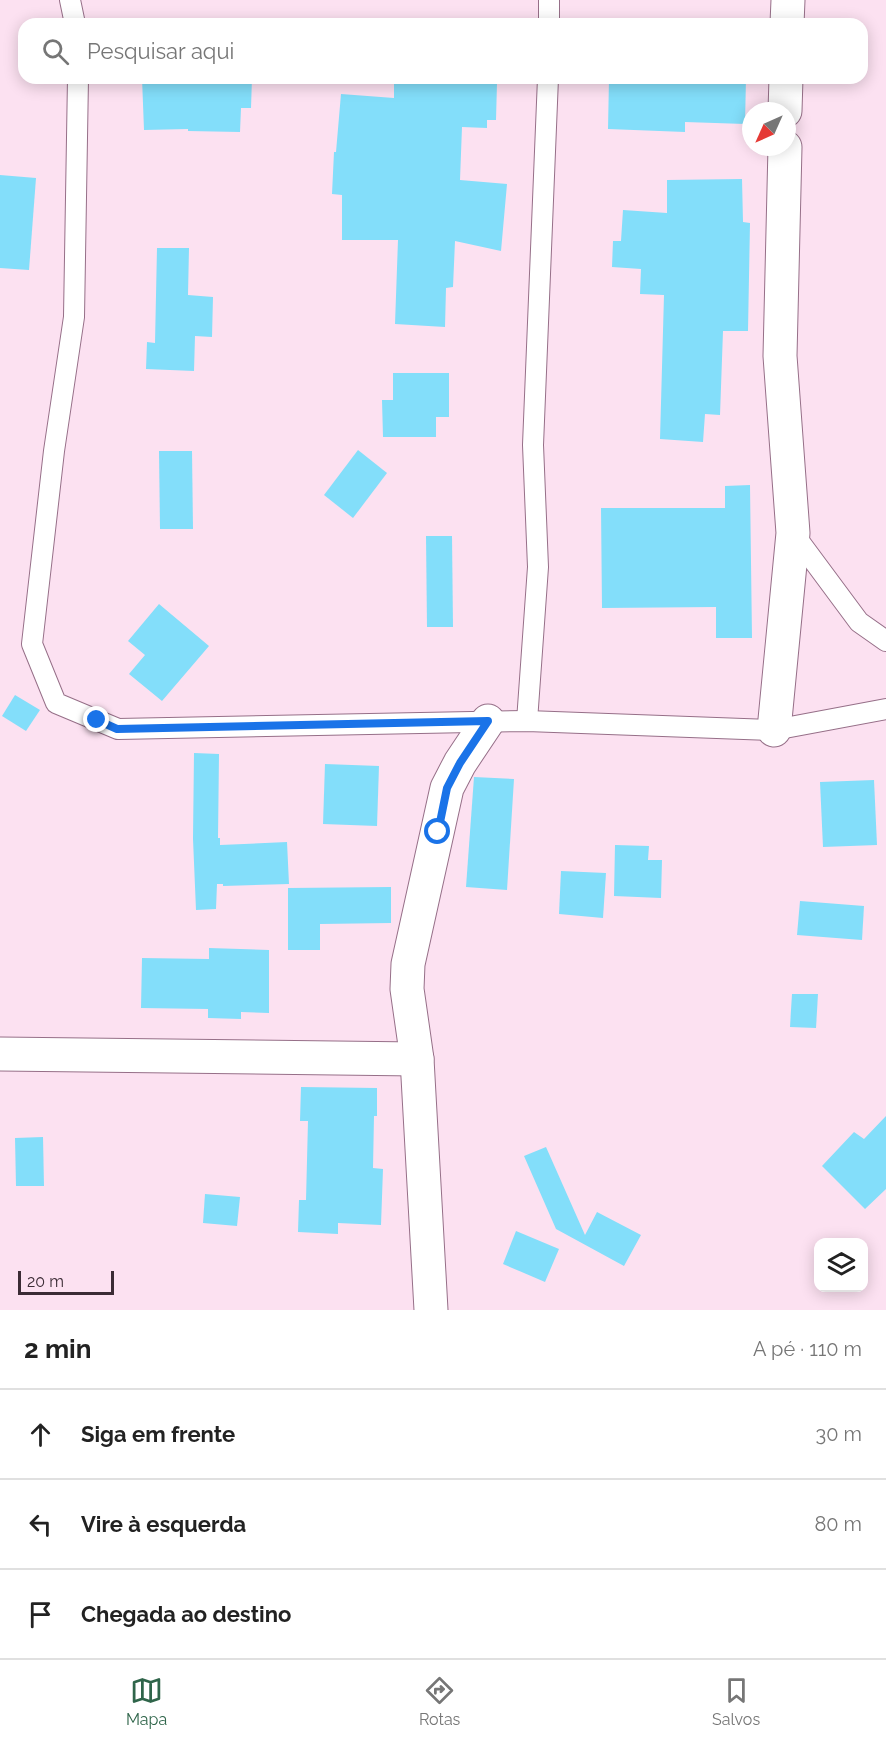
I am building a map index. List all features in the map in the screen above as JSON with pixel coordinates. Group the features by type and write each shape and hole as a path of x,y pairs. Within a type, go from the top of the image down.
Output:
{"street":[{"path":"787,18 788,0"},
{"path":"785,102 786,84"},
{"path":"774,730 793,533 780,356 784,156"},
{"path":"431,1310 417,1059 407,989 408,964 447,788 460,763 488,721"},
{"path":"0,1054 417,1059"}],"lane":[{"path":"70,0 74,18"},
{"path":"549,0 549,18"},
{"path":"78,84 74,317 54,451 32,645 56,703 117,729 527,721 774,730 886,709"},
{"path":"527,721 538,567 533,445 548,84"},
{"path":"793,533 859,622 886,641"}],"building":[{"path":"142,84 252,84 251,108 241,108 240,132 188,131 188,129 144,130"},
{"path":"394,84 497,84 496,120 487,120 487,128 462,127 460,180 507,184 501,251 455,241 453,287 446,288 445,327 395,324 398,240 342,240 342,195 332,194 341,94 394,98"},
{"path":"609,84 746,84 745,102 742,102 742,124 685,122 685,132 608,129"},
{"path":"0,175 36,178 29,270 0,268"},
{"path":"742,179 743,222 750,223 748,331 723,331 720,415 705,414 703,442 660,439 664,295 640,294 641,269 612,267 613,241 621,241 623,210 667,213 667,180"},
{"path":"157,248 189,248 188,295 213,297 212,337 195,336 194,371 146,369 147,342 155,343"},
{"path":"393,373 449,373 449,417 436,417 436,437 383,437 382,400 393,400"},
{"path":"358,450 387,473 353,518 324,495"},
{"path":"159,451 192,451 193,529 160,529"},
{"path":"750,485 752,638 716,638 716,607 602,608 601,508 725,508 725,486"},
{"path":"426,536 452,536 453,627 427,627"},
{"path":"159,604 209,646 162,701 129,674 145,655 128,641"},
{"path":"15,695 40,710 26,731 2,716"},
{"path":"194,753 219,754 218,838 220,838 220,845 287,842 289,884 223,886 223,884 217,884 216,909 196,910 193,839"},
{"path":"325,764 379,766 377,826 323,824"},
{"path":"474,777 514,779 507,890 466,887"},
{"path":"874,780 877,845 823,847 820,782"},
{"path":"615,845 649,846 648,860 662,860 661,898 614,896"},
{"path":"561,871 606,873 603,918 559,914"},
{"path":"391,887 391,923 320,924 320,950 288,950 288,888"},
{"path":"800,901 864,906 862,940 797,935"},
{"path":"209,948 269,950 269,1013 241,1012 241,1019 208,1018 208,1009 141,1008 142,958 209,959"},
{"path":"792,994 818,994 816,1028 790,1027"},
{"path":"301,1087 377,1088 373,1168 383,1169 381,1225 338,1223 338,1234 298,1232 299,1200 306,1200 308,1121 300,1121"},
{"path":"886,1116 886,1189 865,1209 822,1166 854,1132 864,1139"},
{"path":"43,1137 44,1186 16,1186 15,1138"},
{"path":"546,1147 585,1235 597,1212 641,1235 624,1266 556,1229 524,1156"},
{"path":"205,1194 240,1197 237,1226 203,1223"},
{"path":"516,1231 559,1249 545,1282 503,1264"}],"route":[{"path":"97,720 117,729 488,721 460,763 447,788 438,832"}]}
